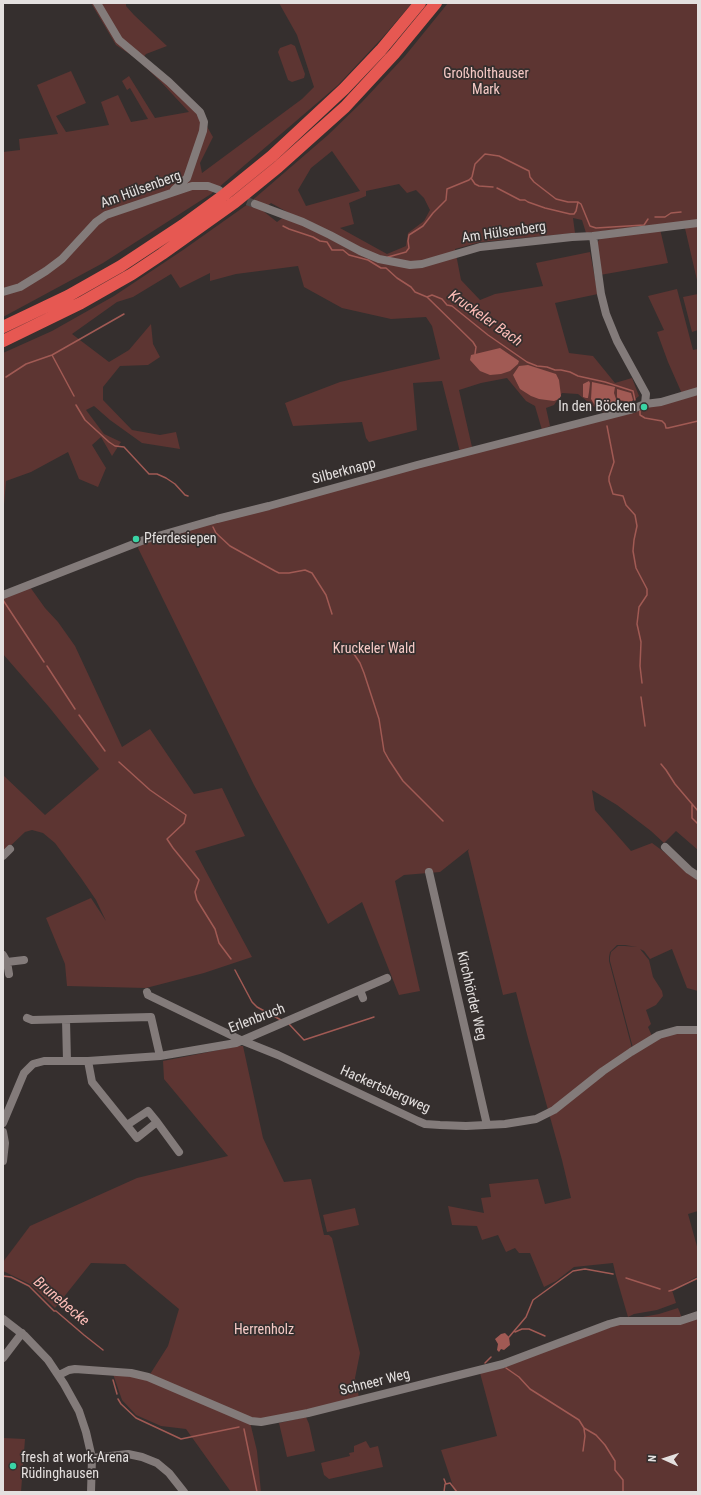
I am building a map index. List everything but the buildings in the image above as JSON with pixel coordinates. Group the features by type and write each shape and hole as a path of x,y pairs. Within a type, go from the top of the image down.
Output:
{"highway":[{"path":"3,327 68,296 121,266 177,229 224,195 272,156 344,89 381,50 420,3"},
{"path":"3,341 80,303 132,274 235,202 289,158 345,107 394,54 436,3"}],"street":[{"path":"97,3 119,40 169,82 200,112 204,122 203,131 187,178 166,195"},
{"name":"Am Hülsenberg","path":"3,292 20,287 46,271 62,259 96,222 106,215 192,186 208,186 219,190"},
{"name":"Am Hülsenberg","path":"255,204 303,222 379,259 410,265 422,264 480,247 593,236 698,223"},
{"path":"593,236 601,294 606,314 617,341 646,394 645,404"},
{"name":"Silberknapp","path":"3,595 144,540 417,465 630,410 645,404 661,402 698,391"},
{"path":"665,847 689,870 698,876"},
{"path":"3,856 10,849"},
{"name":"Kirchhörder Weg","path":"429,872 487,1125"},
{"path":"9,974 5,959 24,960"},
{"name":"Erlenbruch","path":"3,1123 24,1073 28,1067 33,1064 44,1062 88,1061 179,1054 243,1041 361,994 387,978"},
{"name":"Hackertsbergweg","path":"147,993 243,1041 425,1124 466,1126 521,1122 536,1119 554,1110 603,1071 659,1035 677,1030 698,1030"},
{"path":"27,1018 32,1020 151,1018 160,1056"},
{"path":"66,1020 67,1061"},
{"path":"88,1061 92,1082 136,1138 156,1122"},
{"path":"127,1125 148,1110 179,1152"},
{"path":"3,1132 5,1147 3,1161"},
{"name":"Schneer Weg","path":"59,1375 68,1370 74,1369 131,1373 148,1377 251,1421 261,1422 302,1414 503,1364 608,1324 620,1321 680,1321 698,1315"},
{"path":"3,1319 22,1333 37,1348 59,1375 83,1420 92,1458 91,1492"},
{"path":"3,1358 22,1333"},
{"path":"92,1458 123,1454 142,1457 157,1463 169,1473 184,1492"}],"green space":[{"path":"91,3 126,3 126,6 134,15 167,46 146,54 142,59 198,111 213,137 200,163 202,173 302,99 314,87 297,35 279,3 412,3 383,37 338,85 211,194 103,263 3,317 3,152 20,150 19,139 58,134 37,85 71,71 86,103 56,116 66,132 109,125 101,102 118,95 131,122 148,119 130,88 127,90 122,81 129,76 155,118 189,112 137,59 116,45"},
{"name":"Großholthauser Mark","path":"448,3 698,3 698,220 586,233 582,220 573,218 575,233 481,242 455,249 461,280 480,300 495,294 543,286 536,263 590,252 598,294 555,303 569,353 593,356 615,383 632,378 639,396 628,405 605,413 597,409 578,394 562,393 554,405 546,408 550,426 542,430 535,406 526,401 507,378 481,383 459,390 472,447 460,452 442,381 413,383 417,430 369,442 366,438 362,422 293,426 285,403 340,382 440,359 432,326 426,317 391,319 342,308 304,287 298,266 236,274 210,281 210,273 180,288 171,274 133,297 117,302 72,334 109,362 129,350 151,324 153,344 160,357 148,365 120,366 103,387 103,400 132,430 160,435 176,432 180,449 142,443 110,420 94,406 86,410 104,434 121,442 112,456 101,437 92,445 106,468 98,487 79,479 68,452 31,472 6,481 3,517 3,353 52,331 114,296 248,204 328,135 362,102 405,56","holes":["332,151 360,191 306,206 298,190 311,168","399,184 407,193 416,190 424,198 430,210 424,221 408,233 406,246 387,254 340,228 354,224 349,203 366,196 366,191","271,203 289,213 277,222 262,210"]},
{"path":"291,44 295,46 305,74 304,78 292,82 288,80 278,52 280,48"},
{"path":"698,223 698,280 697,280 684,224"},
{"path":"660,229 668,263 600,275 597,243 601,237"},
{"name":"Kruckeler Wald","path":"677,289 693,350 698,349 698,850 676,831 664,843 617,805 592,790 595,810 631,851 652,843 698,877 698,991 687,988 672,949 650,959 644,951 640,949 649,960 653,977 662,991 663,996 656,1005 646,1010 651,1024 648,1027 652,1036 633,1048 610,957 611,952 618,946 637,947 617,945 610,952 609,961 633,1052 667,1034 698,1033 698,1211 688,1214 698,1250 698,1276 672,1290 676,1303 657,1310 634,1314 628,1317 613,1263 574,1267 556,1281 544,1287 530,1253 519,1253 515,1248 506,1252 498,1235 482,1240 477,1226 452,1225 448,1206 484,1213 481,1198 491,1197 489,1184 538,1179 545,1204 571,1198 516,992 503,995 468,851 469,849 440,872 404,875 395,881 420,991 399,995 362,902 328,924 254,785 138,548 142,542 683,396 657,332 664,330 648,296"},
{"path":"698,294 698,330 692,332 683,297"},
{"path":"30,587 75,646 122,747 150,729 194,794 222,788 245,836 195,851 252,957 204,973 146,988 67,986 65,964 46,918 91,898 106,921 96,900 81,878 55,843 43,833 32,830 25,832 3,853 3,775 45,815 99,769 49,707 3,654 3,597"},
{"name":"Herrenholz","path":"243,1046 263,1138 284,1182 311,1179 324,1235 329,1235 332,1238 360,1353 355,1378 359,1397 291,1414 261,1419 249,1418 257,1451 261,1492 231,1492 186,1429 161,1426 136,1415 122,1400 113,1374 147,1379 168,1346 179,1309 125,1264 91,1263 55,1308 30,1284 3,1271 3,1262 30,1226 137,1178 228,1156 164,1079 163,1061"},
{"path":"355,1208 359,1225 327,1232 323,1215"},
{"path":"678,1308 682,1318 637,1318 659,1314"},
{"path":"698,1318 698,1492 455,1492 441,1450 497,1436 480,1373 620,1324"},
{"path":"306,1417 315,1451 287,1457 279,1423"},
{"name":"fresh at work-Arena Rüdinghausen","path":"3,1438 25,1439 21,1492 3,1492"},
{"path":"366,1441 370,1448 378,1446 383,1467 329,1479 324,1475 321,1463 350,1456 349,1453 354,1452 354,1446"}],"shaded area":[{"path":"500,348 519,361 518,364 510,371 490,375 480,371 470,360 471,355"},
{"path":"528,365 556,374 559,380 561,396 559,399 554,401 539,399 520,389 513,375 519,366"},
{"path":"589,381 588,398 586,398 583,397 583,384"},
{"path":"592,382 615,387 614,393 617,402 616,406 601,409 596,407 591,399"},
{"path":"617,389 631,393 633,400 631,402 619,400 617,397"},
{"path":"505,1333 509,1337 510,1345 504,1350 501,1349 499,1352 497,1350 498,1344 495,1339 501,1334"}],"waterway":[{"path":"388,257 406,252 409,248 409,235 423,226 446,200 447,189 469,180 472,177 475,164 485,154 499,156 529,171 530,177 534,182 556,199 568,202 578,202 581,204 590,226 596,228 644,225 648,219"},
{"path":"471,178 475,184 479,186 493,187"},
{"path":"497,188 520,200 525,200 545,208 570,214 574,214 578,202"},
{"path":"655,217 665,217 671,213 681,212"},
{"name":"Kruckeler Bach","path":"283,226 320,241 327,242 332,250 343,250 349,255 368,260 381,268 386,268 397,278 411,287 415,292 427,297 432,295 442,299 447,305 452,306 488,335 527,362 537,366 570,372 578,376 605,382 633,391 635,400"},
{"path":"427,297 473,342 476,347 475,354"},
{"name":"Kruckeler Bach","path":"6,377 26,364 52,355 124,314"},
{"path":"52,355 74,396"},
{"path":"76,405 85,420 109,442 115,446 124,447 149,474 157,474 166,478 188,496"},
{"name":"Kruckeler Bach","path":"640,411 640,415 645,418 662,421 666,428 698,421"},
{"path":"607,426 614,462 609,481 613,494 623,496 626,505 635,515 637,526 633,551 636,568 647,589 647,595 639,607 637,624 641,642 640,666 642,683"},
{"path":"213,527 216,533 230,546 279,573 305,570 312,573 326,595 332,614"},
{"path":"3,600 44,662"},
{"path":"350,648 360,663 364,673 379,719 384,751 403,781 443,821"},
{"path":"47,666 75,709"},
{"path":"641,697 645,726"},
{"path":"79,715 105,751"},
{"path":"119,762 150,790 186,815 184,823 167,839 199,880 195,892 197,900 215,929 219,943 231,959"},
{"path":"661,764 675,784 698,811"},
{"path":"692,805 692,818 698,824"},
{"path":"235,970 252,1002 257,1007 281,1020"},
{"path":"289,1024 304,1040 374,1017"},
{"name":"Brunebecke","path":"509,1337 526,1317 533,1300 573,1271 585,1269 613,1274"},
{"name":"Brunebecke","path":"3,1276 11,1277 29,1286 54,1311 56,1311 103,1350"},
{"name":"Brunebecke","path":"626,1278 660,1289"},
{"name":"Brunebecke","path":"669,1291 698,1278"},
{"path":"515,1332 522,1329 529,1329 545,1336"},
{"name":"Brunebecke","path":"485,1363 491,1357"},
{"path":"506,1368 519,1377 530,1389 579,1420 584,1428 596,1435 605,1445 615,1461 615,1470 623,1480 623,1492"},
{"name":"Brunebecke","path":"113,1380 117,1394"},
{"name":"Brunebecke","path":"118,1399 121,1404 136,1418 181,1439 239,1427"},
{"path":"244,1429 257,1492"},
{"path":"583,1451 585,1436 584,1429"},
{"path":"444,1479 446,1484 450,1483 457,1492"},
{"path":"444,1492 445,1484"}],"tunnel":[{"path":"236,197 255,204"}],"place":[{"name":"In den Böcken","path":"644,407"},
{"name":"Pferdesiepen","path":"136,539"},
{"name":"fresh at work-Arena Rüdinghausen","path":"13,1466"}]}
